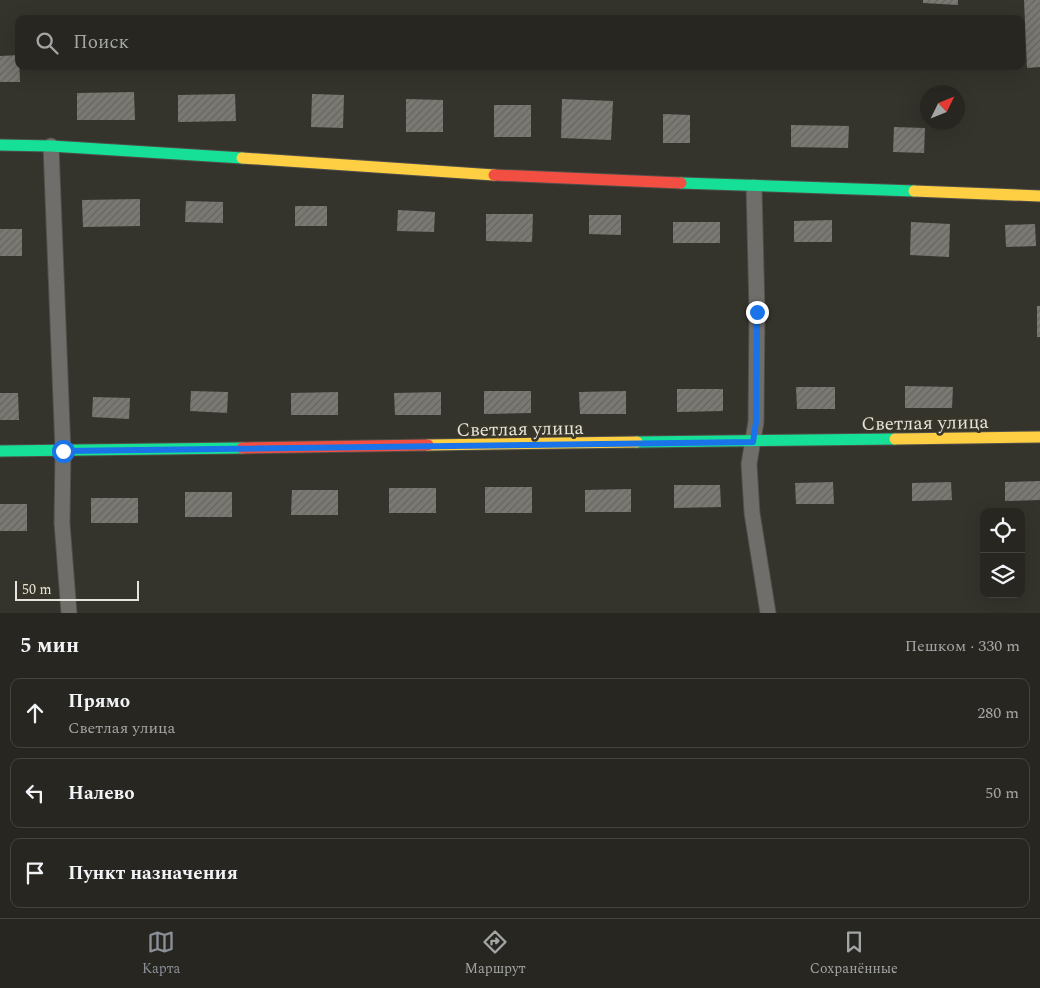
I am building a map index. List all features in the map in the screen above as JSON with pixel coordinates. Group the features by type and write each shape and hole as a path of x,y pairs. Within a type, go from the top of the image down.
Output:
{"street":[{"path":"0,145 51,146 526,178 1040,196"},
{"path":"51,146 63,451 62,524 69,613"},
{"path":"754,187 757,312 756,422 749,464 752,513 768,613"},
{"name":"Светлая улица","path":"0,451 1040,437"}],"building":[{"path":"923,0 958,0 958,5 923,3"},
{"path":"1024,0 1040,0 1040,67 1027,68"},
{"path":"15,55 15,70 20,70 20,82 0,82 0,56"},
{"path":"134,92 135,120 77,120 77,93"},
{"path":"235,94 236,121 178,122 178,95"},
{"path":"312,94 344,95 343,128 311,127"},
{"path":"406,99 443,100 443,132 406,132"},
{"path":"562,99 613,101 611,140 561,138"},
{"path":"494,105 531,105 531,137 494,137"},
{"path":"663,114 690,115 690,143 663,143"},
{"path":"791,125 849,126 848,148 791,147"},
{"path":"894,127 920,128 920,130 925,130 924,153 893,152"},
{"path":"140,199 140,226 83,227 82,200"},
{"path":"186,201 223,202 223,223 185,222"},
{"path":"295,206 327,206 327,226 295,226"},
{"path":"398,210 435,212 434,232 397,231"},
{"path":"486,214 533,214 532,242 486,241"},
{"path":"589,215 621,215 621,235 589,234"},
{"path":"832,220 832,242 794,242 794,221"},
{"path":"673,222 720,222 720,243 673,243"},
{"path":"911,222 950,224 949,257 910,255"},
{"path":"1035,224 1036,246 1006,247 1005,225"},
{"path":"0,229 22,229 22,256 0,256"},
{"path":"1037,306 1040,306 1040,337 1037,337"},
{"path":"905,386 953,387 952,408 905,408"},
{"path":"796,387 835,387 835,409 797,409"},
{"path":"677,389 723,389 723,411 677,412"},
{"path":"191,391 228,392 227,413 190,411"},
{"path":"484,391 531,391 531,413 484,414"},
{"path":"626,391 626,414 580,414 579,392"},
{"path":"338,392 338,415 291,415 291,393"},
{"path":"441,392 441,415 395,415 394,393"},
{"path":"0,393 18,393 19,420 0,420"},
{"path":"93,397 130,398 129,419 92,417"},
{"path":"1040,481 1040,500 1005,501 1005,482"},
{"path":"833,482 834,504 796,504 795,483"},
{"path":"951,482 952,500 912,501 912,483"},
{"path":"674,485 720,485 721,507 674,508"},
{"path":"485,487 532,487 532,513 485,513"},
{"path":"389,488 436,488 436,513 389,513"},
{"path":"631,489 631,512 585,512 585,490"},
{"path":"292,490 338,490 338,515 291,515"},
{"path":"185,492 232,492 232,517 185,517"},
{"path":"91,498 138,498 138,523 91,523"},
{"path":"0,504 27,504 27,531 0,531"}],"traffic: fast":[{"path":"0,145 51,146 242,158"},
{"path":"681,183 914,191"},
{"path":"637,442 895,439"},
{"path":"0,451 242,448"}],"traffic: slow":[{"path":"242,158 494,175"},
{"path":"914,191 1040,196"},
{"path":"895,439 1040,437"},
{"path":"428,445 637,442"}],"traffic: jam":[{"path":"494,175 681,183"},
{"path":"242,448 428,445"}],"route":[{"path":"63,451 753,442 756,422 757,312"}]}
